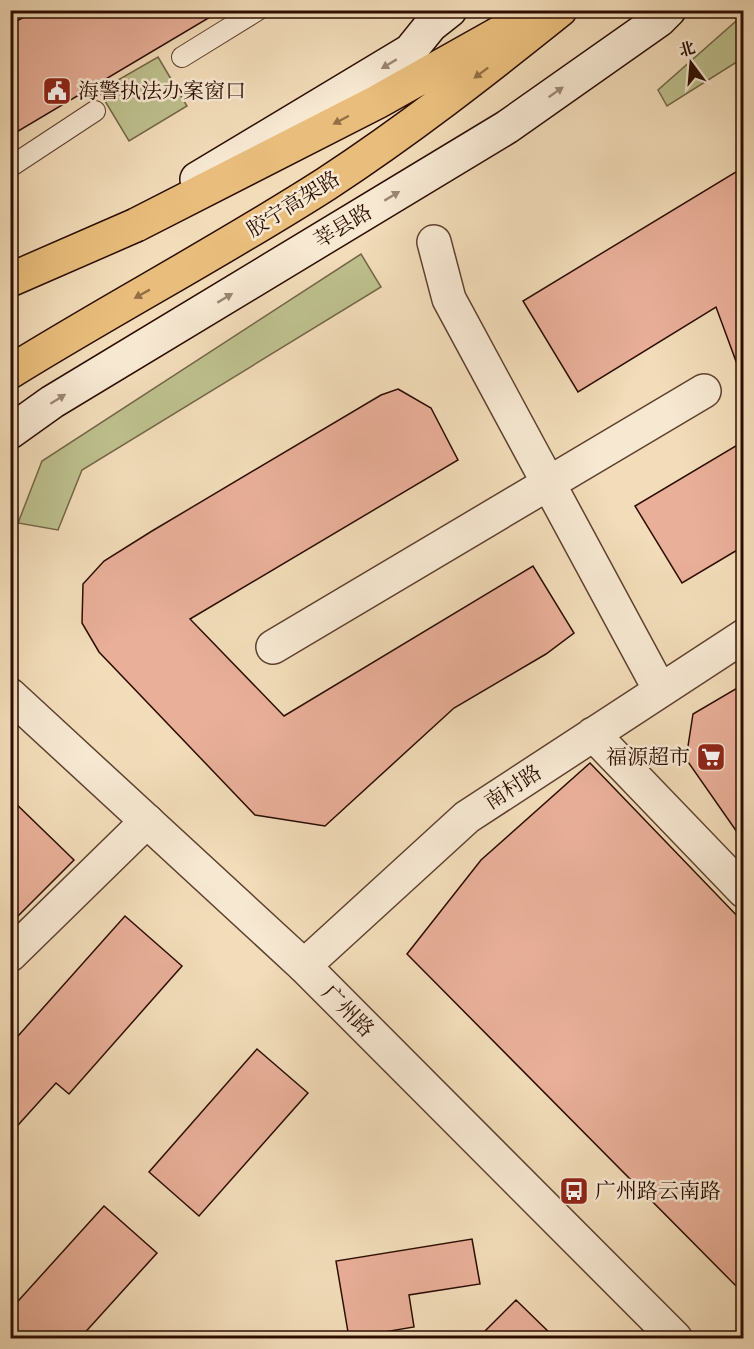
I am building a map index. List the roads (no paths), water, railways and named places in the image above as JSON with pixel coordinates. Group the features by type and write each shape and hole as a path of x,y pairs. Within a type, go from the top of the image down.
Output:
{"main road":[{"path":"13,283 136,225 377,102 539,10"},
{"name":"胶宁高架路","path":"10,372 202,260 325,184 424,115 560,10"}],"street":[{"name":"莘县路","path":"10,432 52,402 507,127 650,27 669,10"},
{"path":"13,283 410,51 433,15"},
{"path":"434,242 449,299 660,690"},
{"path":"273,647 704,391"},
{"name":"南村路","path":"304,966 467,817 744,636"},
{"name":"广州路","path":"10,695 304,966 675,1338"},
{"path":"593,734 744,891"},
{"path":"10,955 147,821"}],"lane":[{"path":"182,57 258,10"},
{"path":"10,167 95,111"}],"place":[{"name":"海警执法办案窗口","path":"57,91"},
{"name":"福源超市","path":"711,757"},
{"name":"广州路云南路","path":"574,1191"}]}
